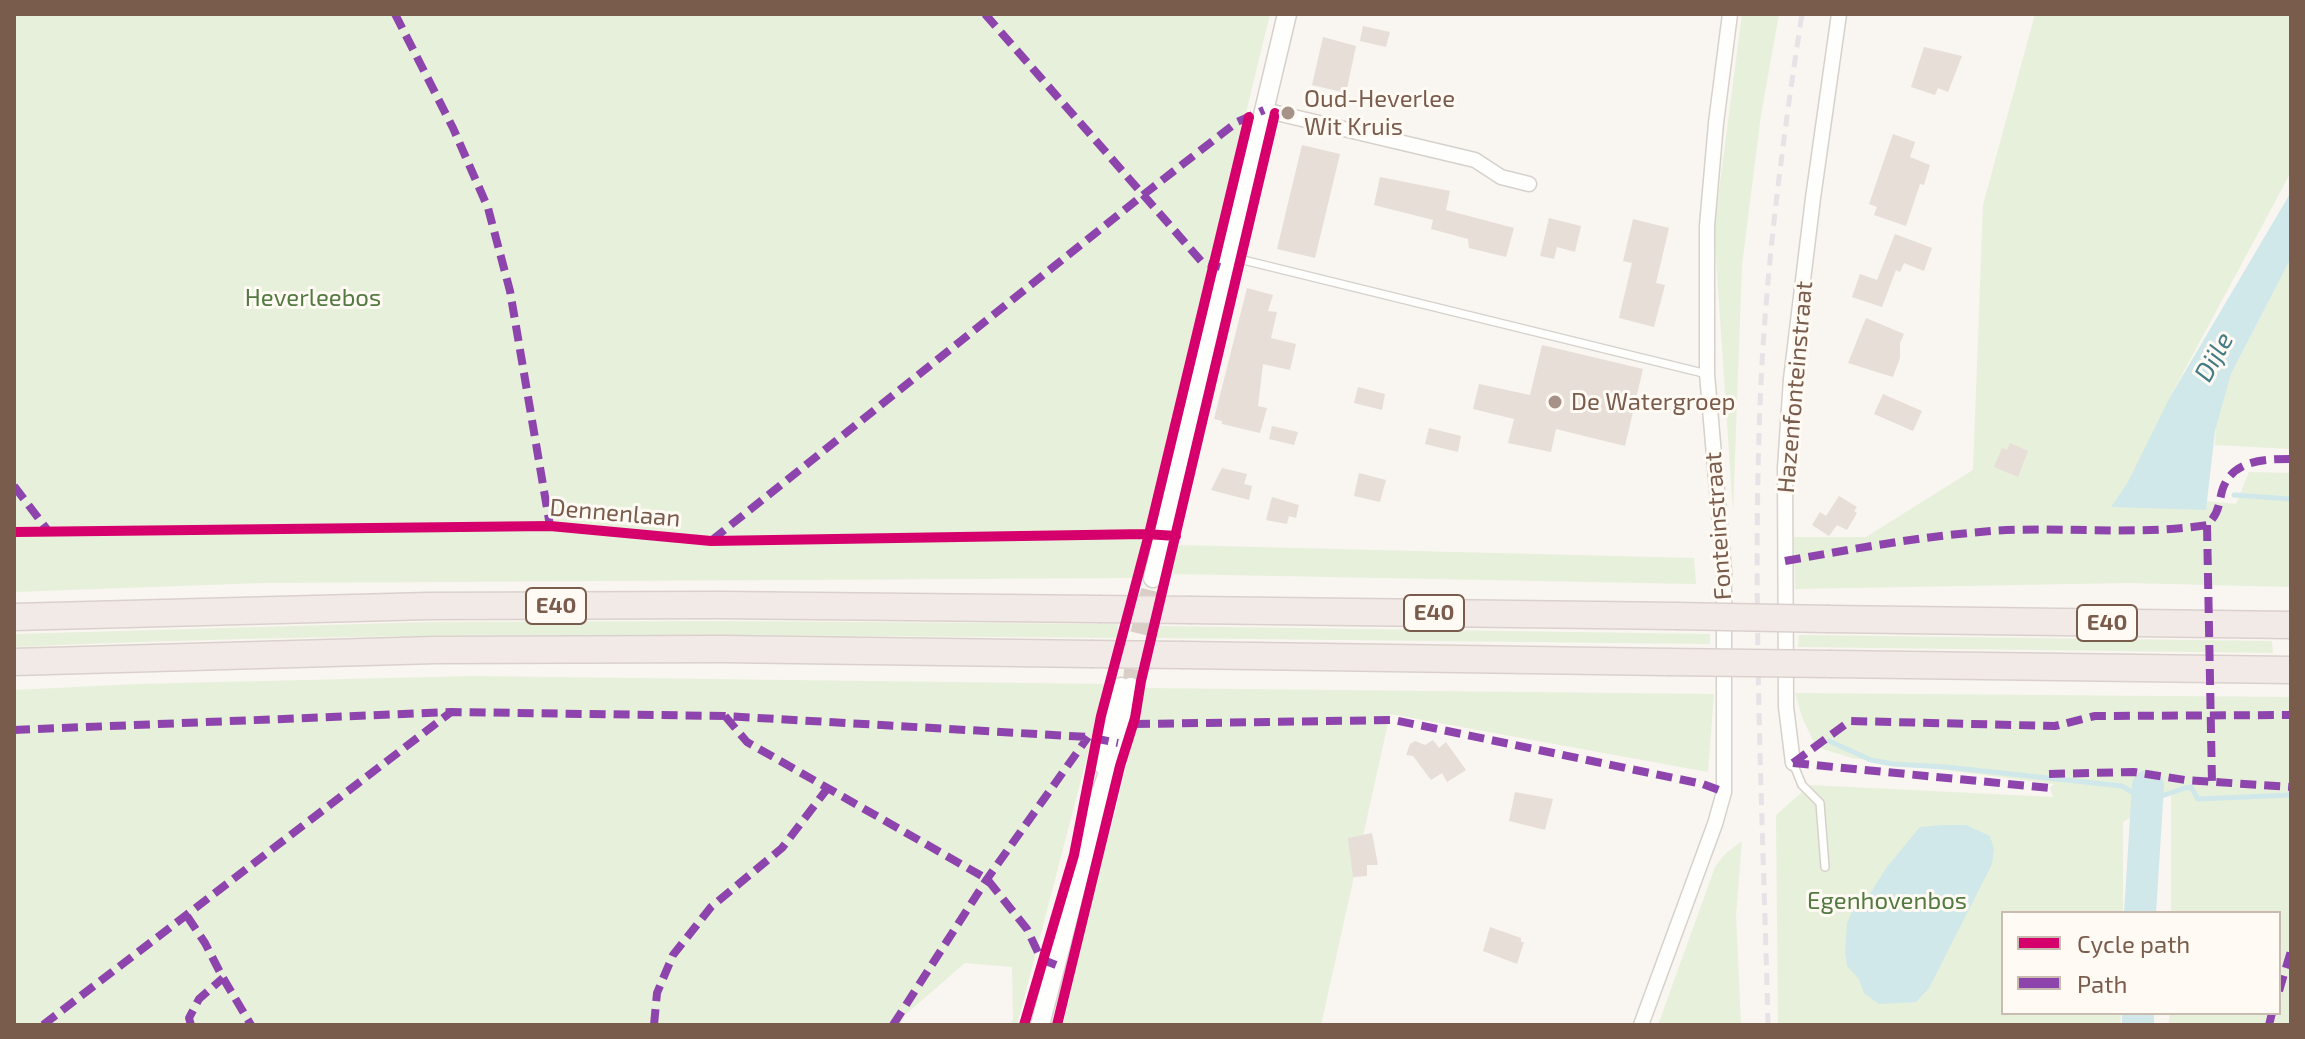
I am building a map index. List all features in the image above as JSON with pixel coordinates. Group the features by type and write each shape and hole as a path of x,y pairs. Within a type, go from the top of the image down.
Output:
{"highway":[{"name":"E40","path":"14,617 429,606 719,605 2291,625"},
{"name":"E40","path":"14,662 450,649 2291,670"}],"street":[{"path":"1153,578 1287,14"},
{"name":"Fonteinstraat","path":"1641,1025 1724,792 1724,571 1707,374 1707,226 1730,14"},
{"name":"Hazenfonteinstraat","path":"1793,763 1786,707 1785,468 1791,379 1839,14"},
{"path":"1264,110 1475,160 1501,177 1529,184"},
{"path":"1040,1025 1100,796 1105,741 1126,687"}],"lane":[{"path":"1231,257 1707,374"},
{"path":"1793,763 1802,785 1820,803 1825,867"}],"green space":[{"name":"Heverleebos","path":"14,14 1270,14 1133,578 263,583 14,592"},
{"path":"1742,14 1779,14 1761,115 1742,265 1733,511 1714,229"},
{"path":"2035,14 2291,14 2291,172 2170,397 2135,494 2236,504 2249,472 2291,473 2291,587 2128,583 1795,589 1794,537 1866,537 1973,470 1983,205"},
{"path":"2291,258 2291,449 2215,445 2217,401"},
{"path":"1178,545 1694,558 1696,584 1172,574"},
{"path":"430,622 1118,624 1118,638 428,636 14,647 16,634"},
{"path":"1158,626 1710,634 1710,644 1157,638"},
{"path":"1799,635 2272,641 2273,653 1798,647"},
{"path":"474,676 1106,684 1017,1025 1008,1025 1013,1020 1012,967 965,963 905,1015 900,1025 14,1025 14,690"},
{"path":"1145,688 1714,694 1708,772 1390,714 1321,1025 1063,1025 1105,836 1110,833"},
{"name":"Egenhovenbos","path":"1795,693 2291,697 2291,1025 2168,1025 2170,1015 2281,1015 2281,911 2171,911 2171,793 2123,822 2123,911 2001,911 2001,1015 2121,1015 2120,1025 1778,1025 1776,815 1810,785 2053,797 2050,788 2054,784 1852,758 1816,747"},
{"path":"1742,841 1736,915 1741,1025 1658,1025 1715,867 1725,854"}],"water":[{"path":"2291,192 2291,258 2231,374 2215,431 2206,510 2111,507 2128,482 2170,397"},
{"path":"1966,825 1990,836 1994,849 1992,864 1929,988 1916,1002 1879,1004 1864,993 1859,979 1847,966 1847,923 1857,901 1869,895 1920,827"}],"building":[{"path":"1363,26 1390,32 1386,47 1360,41"},
{"path":"1323,37 1356,46 1346,93 1312,85"},
{"path":"1924,47 1962,56 1948,92 1938,88 1935,95 1911,87"},
{"path":"1893,134 1915,142 1910,157 1930,165 1906,226 1874,215 1877,207 1869,204"},
{"path":"1302,145 1340,154 1315,258 1277,249"},
{"path":"1380,177 1450,191 1446,210 1514,228 1506,257 1469,248 1468,239 1431,229 1433,220 1374,205"},
{"path":"1549,218 1581,226 1575,252 1557,247 1554,259 1540,256"},
{"path":"1633,219 1669,228 1656,283 1665,285 1654,327 1619,318 1632,263 1623,261"},
{"path":"1895,234 1932,248 1924,271 1904,263 1900,272 1896,270 1882,307 1852,297 1860,274 1877,280"},
{"path":"1247,288 1273,295 1268,311 1277,312 1271,338 1296,344 1290,370 1263,364 1258,406 1267,408 1260,433 1222,424 1222,421 1214,419"},
{"path":"1866,318 1904,334 1893,377 1848,363"},
{"name":"De Watergroep","path":"1542,345 1643,369 1625,446 1556,429 1551,452 1508,443 1514,419 1473,409 1479,384 1530,395"},
{"path":"1358,387 1385,394 1382,410 1354,403"},
{"path":"1883,394 1922,411 1913,431 1874,414"},
{"path":"1272,426 1298,432 1294,445 1269,439"},
{"path":"1429,428 1461,436 1458,452 1425,444"},
{"path":"2010,443 2028,451 2018,477 1994,467 2002,448 2007,450"},
{"path":"1222,468 1247,474 1244,484 1252,486 1249,500 1211,490"},
{"path":"1359,473 1386,480 1380,502 1354,496"},
{"path":"1839,496 1857,507 1854,511 1857,513 1847,530 1837,525 1829,536 1812,525 1820,512 1826,516"},
{"path":"1272,497 1299,505 1296,518 1289,516 1287,524 1266,520"},
{"path":"1433,740 1439,748 1446,742 1466,770 1447,782 1442,773 1431,780 1413,756 1406,755 1410,744 1415,741 1425,745"},
{"path":"1515,792 1553,799 1545,830 1509,821"},
{"path":"1372,833 1378,865 1367,865 1367,876 1353,877 1348,838"},
{"path":"1490,927 1521,938 1524,942 1517,964 1483,951"}],"waterway":[{"path":"2234,495 2291,499"},
{"path":"1829,741 1871,760 2122,786 2147,801 2191,787 2198,799 2291,795"},
{"name":"Dijle","path":"2140,911 2148,786"},
{"name":"Dijle","path":"2138,1015 2138,1025"}],"tunnel":[{"path":"1131,687 1136,648 1153,578"}],"railway":[{"path":"1768,1025 1758,638 1760,406 1775,209 1802,14"}],"marked path":[{"path":"395,14 453,128 488,208 510,291 550,526"},
{"path":"985,14 1202,262 1220,267"},
{"path":"712,540 1143,195 1237,122 1264,110"},
{"path":"1785,561 1966,533 2153,530 2207,525 2216,513 2226,481 2233,473 2250,463 2291,459"},
{"path":"14,486 49,532"},
{"path":"2207,525 2212,783"},
{"path":"14,730 451,712 725,716 1088,737 1118,743"},
{"path":"43,1025 451,712"},
{"path":"1793,763 1850,721 2055,726 2095,716 2291,715"},
{"path":"725,716 747,742 987,879 1027,929 1041,959 1056,965"},
{"path":"1134,724 1394,720 1703,784 1724,792"},
{"path":"893,1025 987,879 1088,737"},
{"path":"1793,763 2050,788"},
{"path":"2049,774 2134,772 2185,780 2291,787"},
{"path":"654,1025 657,993 673,955 711,907 782,848 827,789"},
{"path":"187,916 251,1025"},
{"path":"2281,984 2291,951"},
{"path":"191,1025 189,1018 199,999 223,978"},
{"path":"2269,1025 2272,1015"}],"cycle path":[{"path":"1057,1025 1120,766 1135,718 1141,681 1275,113"},
{"path":"1024,1025 1074,855 1101,716 1149,534 1249,117"},
{"name":"Dennenlaan","path":"14,532 550,526 711,541 1176,536"}],"place":[{"name":"Oud-Heverlee Wit Kruis","path":"1288,113"},
{"name":"De Watergroep","path":"1555,402"}]}
